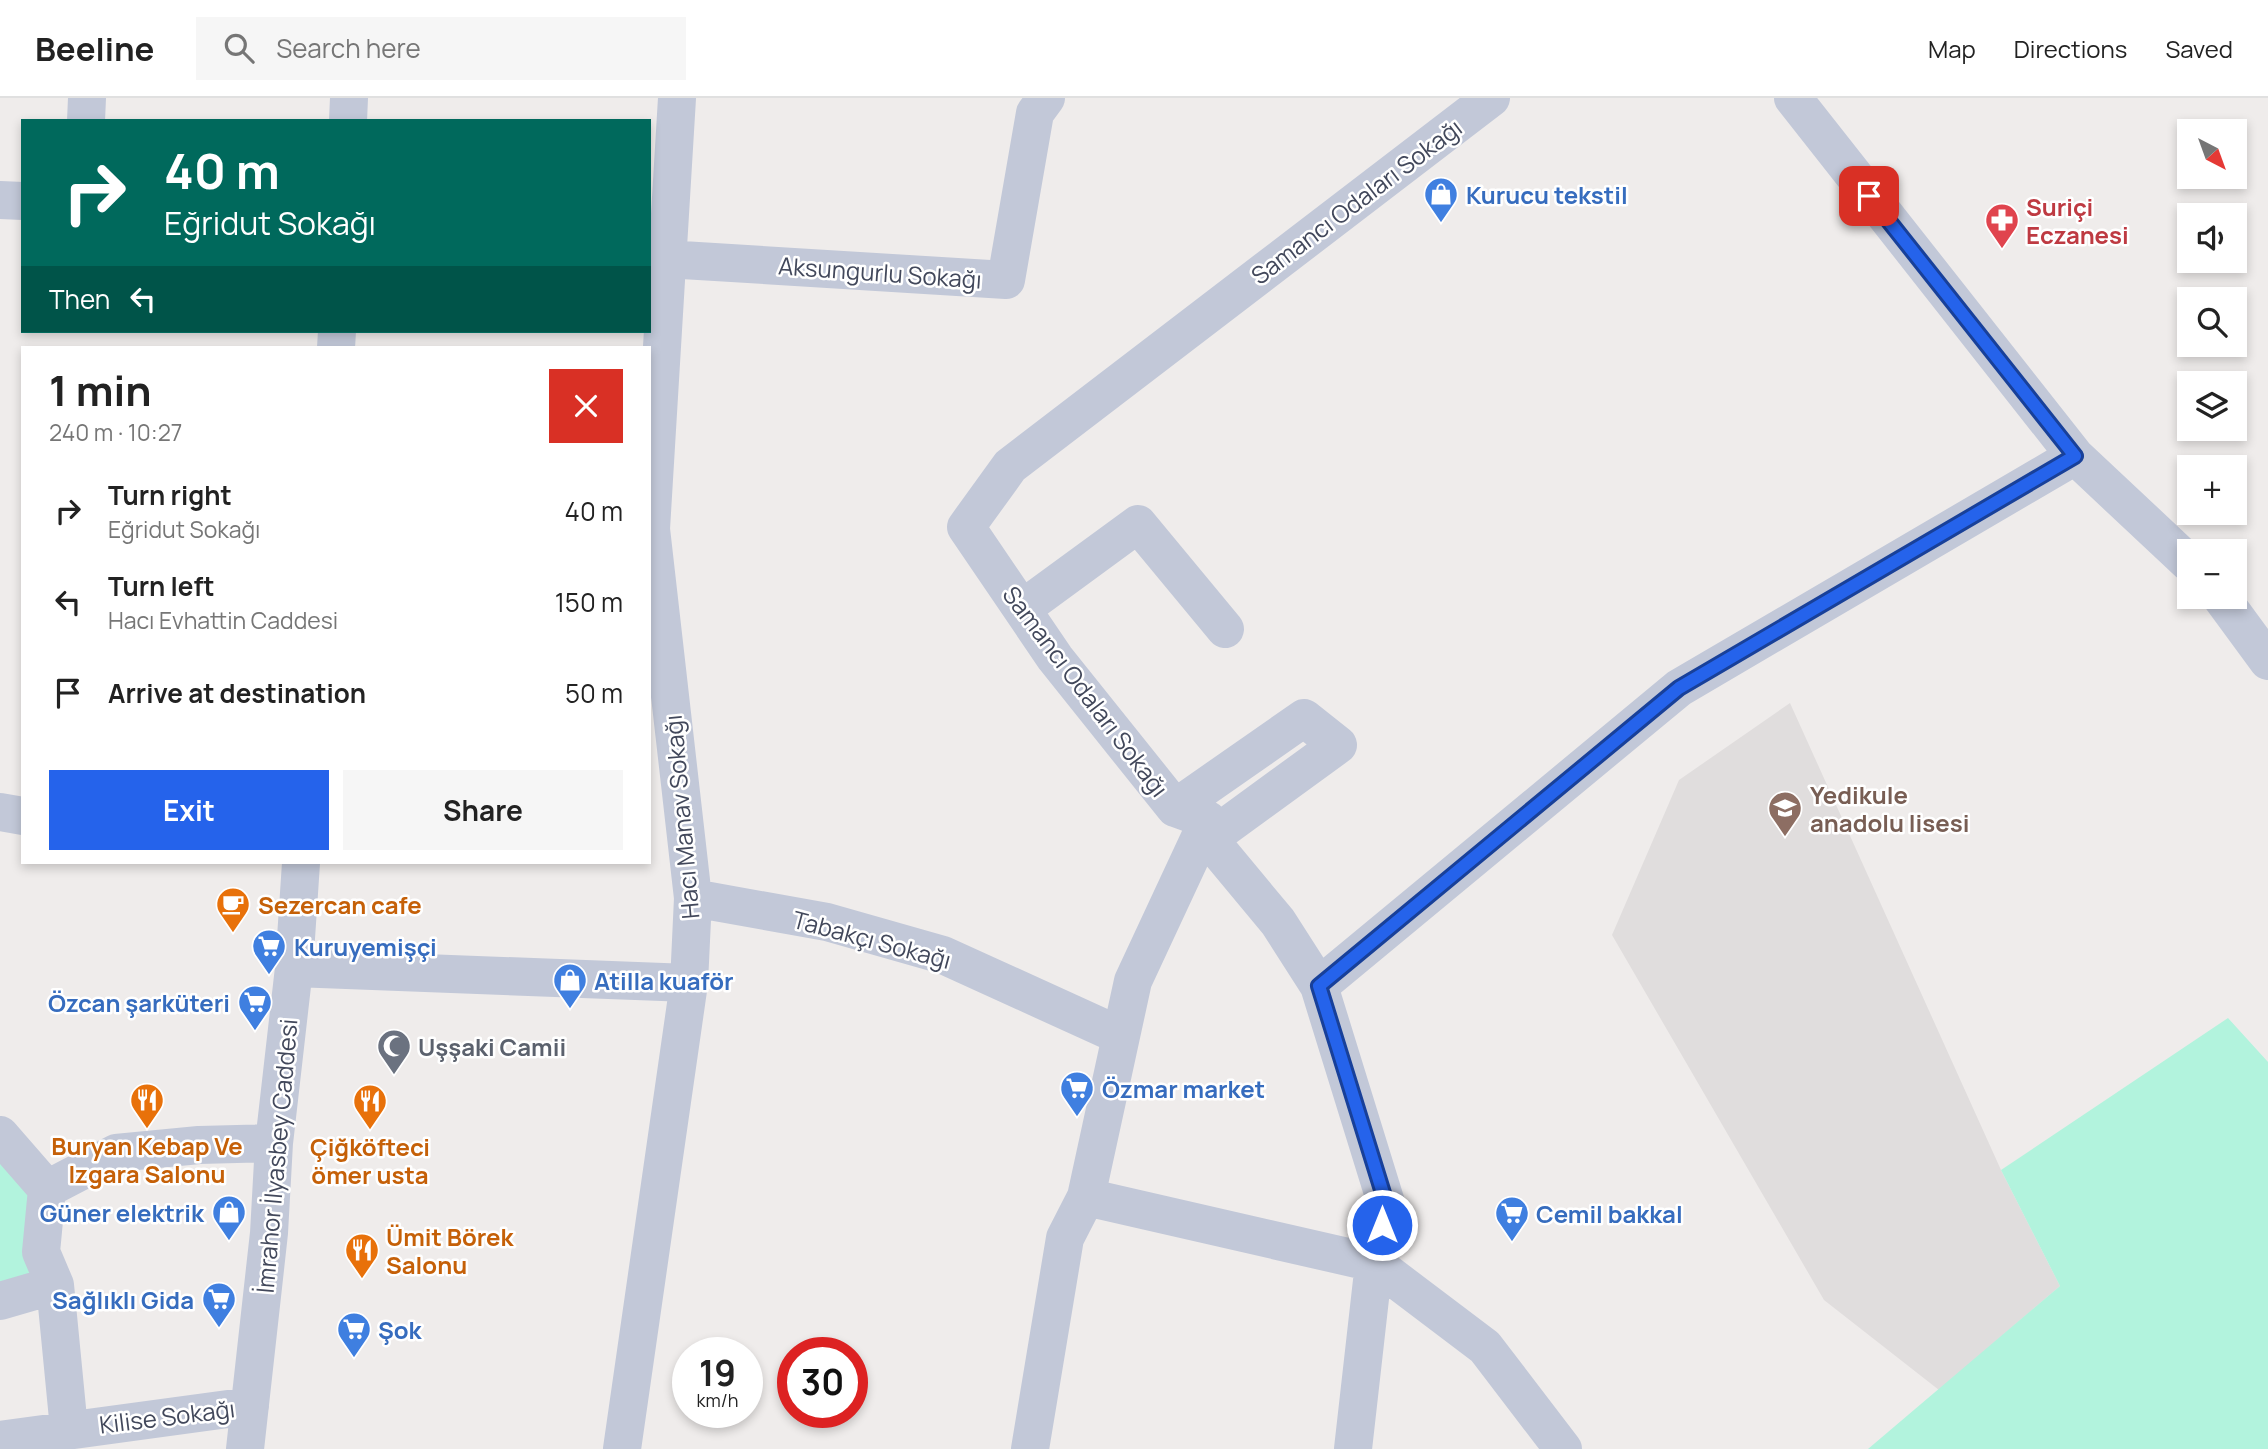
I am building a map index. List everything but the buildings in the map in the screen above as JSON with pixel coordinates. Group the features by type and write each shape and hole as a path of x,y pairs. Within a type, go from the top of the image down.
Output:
{"street":[{"path":"86,119 87,98"},
{"path":"348,119 349,98"},
{"name":"Hacı Manav Sokağı","path":"622,1449 689,983 693,898 651,529 659,258 677,98"},
{"name":"Aksungurlu Sokağı","path":"659,258 1006,280 1035,113 1046,98"},
{"name":"Samancı Odaları Sokağı","path":"1353,1449 1374,1263 1387,1206 1319,986 1279,922 1055,658 966,527 1010,466 1491,98"},
{"path":"1794,98 2075,456 2177,552"},
{"path":"0,200 21,201"},
{"path":"1319,986 1679,688 2075,456"},
{"path":"1022,610 1138,524 1225,629"},
{"path":"2230,609 2268,661"},
{"path":"0,812 21,816"},
{"path":"1030,1449 1065,1238 1086,1197 1133,981 1197,823"},
{"name":"İmrahor İlyasbey Caddesi","path":"245,1449 270,1233 274,1143 294,968 302,864"},
{"name":"Tabakçı Sokağı","path":"693,898 827,922 943,955 1121,1036"},
{"path":"294,968 689,983"},
{"path":"0,1135 47,1189 41,1252 55,1285 69,1429"},
{"path":"47,1189 116,1153 199,1145 274,1143"},
{"path":"1086,1197 1374,1263 1485,1347 1563,1449"},
{"path":"0,1301 55,1285"},
{"name":"Kilise Sokağı","path":"0,1440 250,1406"}],"shaded area":[{"path":"1790,703 2001,1170 2060,1286 1939,1390 1824,1300 1612,935 1679,780"}],"green space":[{"path":"2228,1018 2268,1062 2268,1449 1868,1449 2060,1286 2001,1170"},
{"path":"0,1138 27,1168 33,1234 29,1293 0,1304"}],"place":[{"name":"Kurucu tekstil","path":"1441,224"},
{"name":"Suriçi Eczanesi","path":"2002,250"},
{"name":"Yedikule anadolu lisesi","path":"1785,838"},
{"name":"Sezercan cafe","path":"233,934"},
{"name":"Kuruyemişçi","path":"269,976"},
{"name":"Atilla kuaför","path":"570,1010"},
{"name":"Özcan şarküteri","path":"255,1032"},
{"name":"Uşşaki Camii","path":"394,1076"},
{"name":"Özmar market","path":"1077,1118"},
{"name":"Buryan Kebap Ve Izgara Salonu","path":"147,1130"},
{"name":"Çiğköfteci ömer usta","path":"370,1131"},
{"name":"Güner elektrik","path":"229,1242"},
{"name":"Cemil bakkal","path":"1512,1243"},
{"name":"Ümit Börek Salonu","path":"362,1280"},
{"name":"Sağlıklı Gida","path":"219,1329"},
{"name":"Şok","path":"354,1359"}],"route":[{"path":"1382,1225 1387,1206 1319,986 1679,688 2075,456 1869,196"}]}
